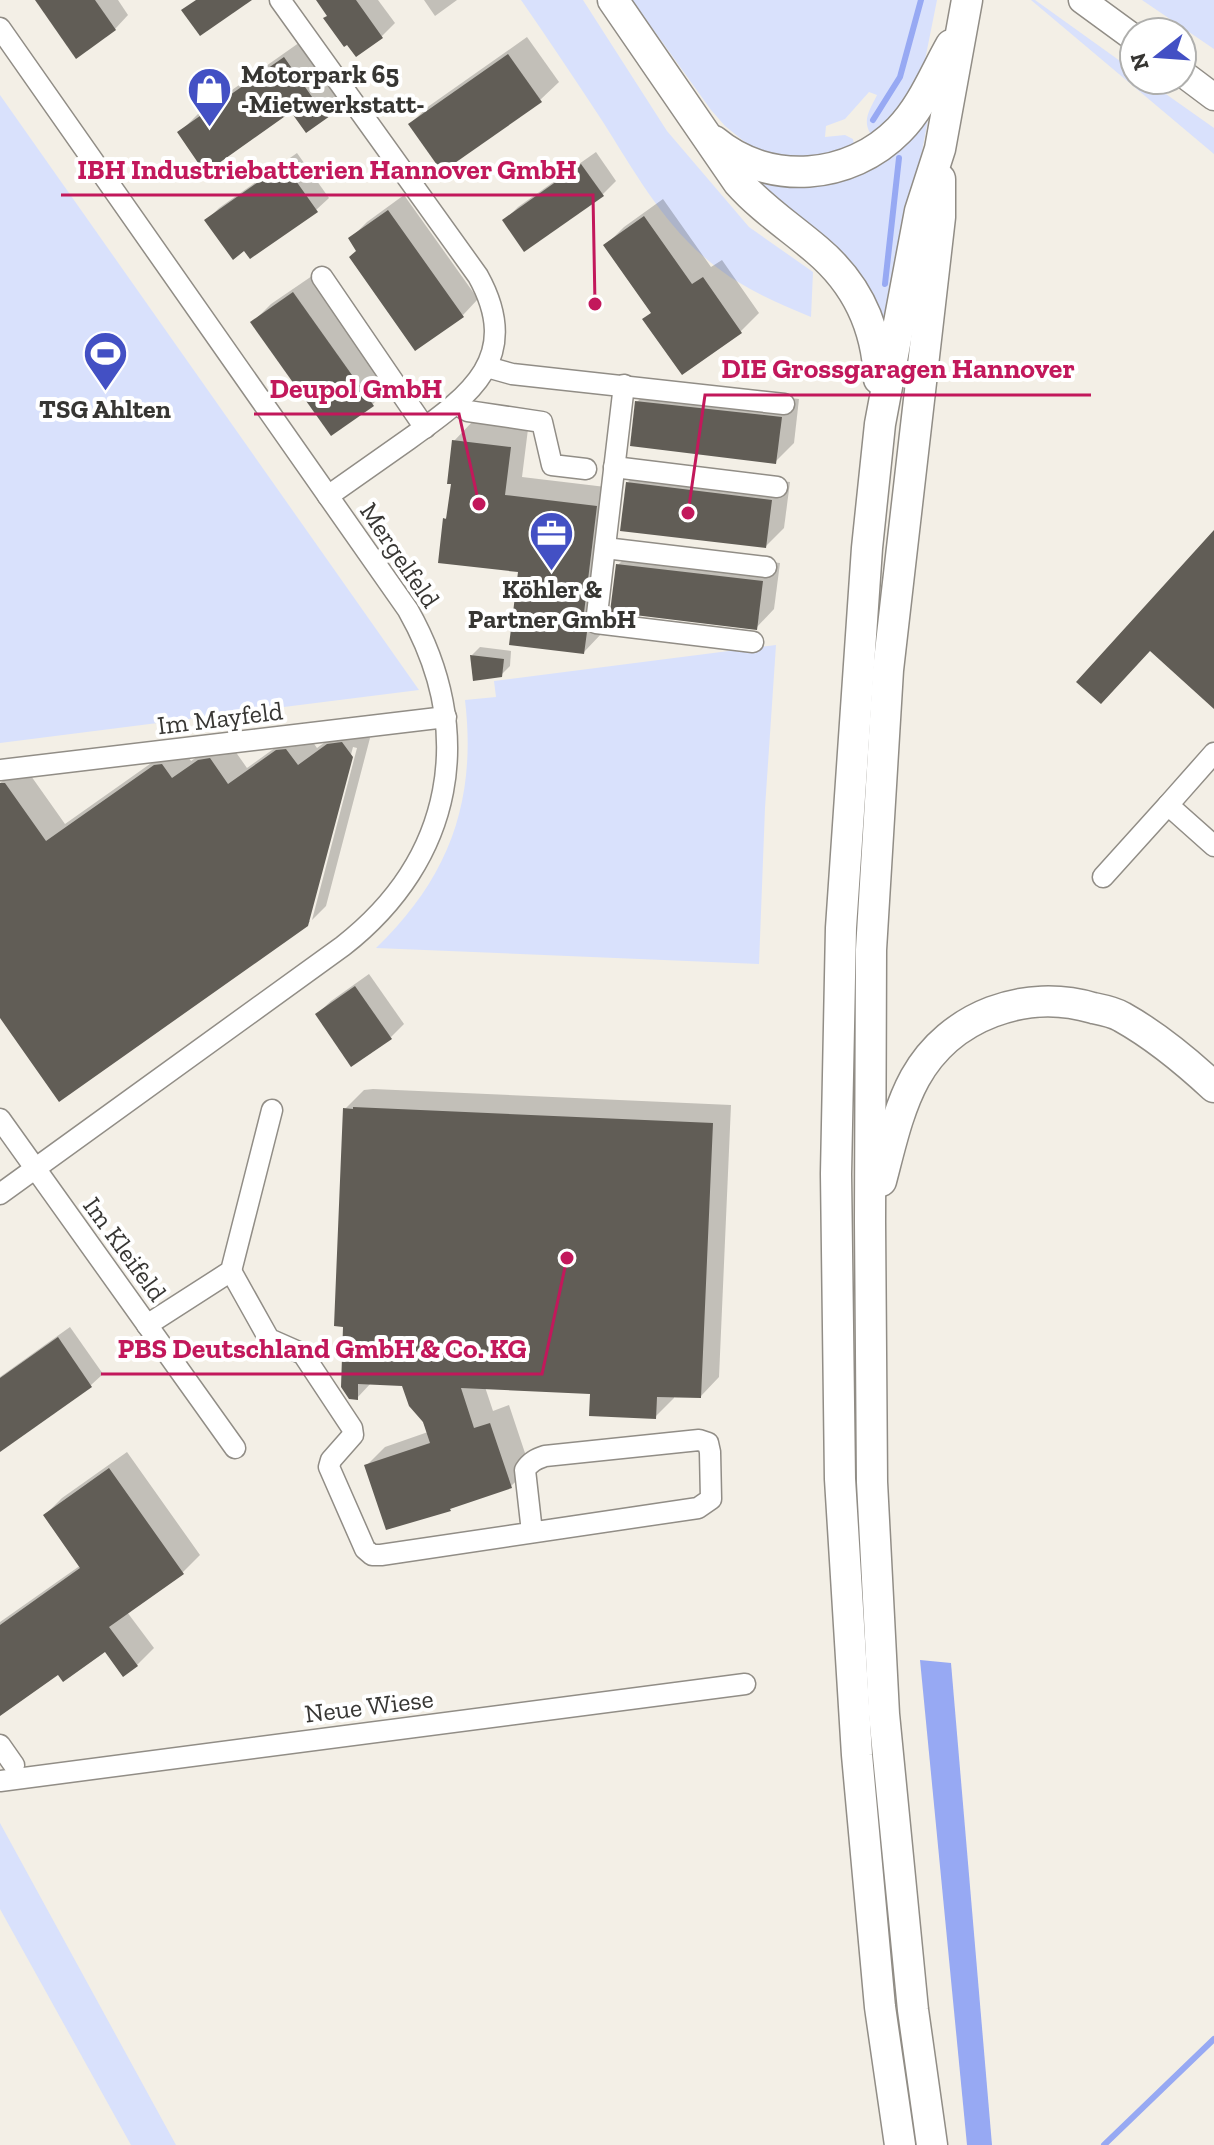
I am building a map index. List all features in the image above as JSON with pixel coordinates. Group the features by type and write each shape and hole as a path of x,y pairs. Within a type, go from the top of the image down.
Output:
{"highway":[{"path":"613,0 748,194 833,265 859,300 878,356 880,424"},
{"path":"706,135 737,157 773,170 811,172 850,163 877,148 901,128 914,111 964,13"},
{"path":"900,2145 880,2007 857,1755 840,1479 836,1174 841,928 866,563 880,424 920,211 940,149 964,13"},
{"path":"932,2145 913,2010 884,1714 872,1482 871,950 888,670 940,217 940,149"},
{"path":"870,1222 897,1121 915,1078 935,1049 962,1025 1001,1008 1038,1001 1072,1002 1120,1015 1178,1054 1214,1087"}],"main road":[{"path":"1082,0 1118,26"}],"street":[{"path":"280,0 478,276 491,304 494,320 493,351 487,367 468,393 425,428 328,496"},
{"name":"Mergelfeld","path":"0,28 408,610 422,635 437,675 446,717 447,760 439,810 418,863 403,887 365,929 0,1194"},
{"path":"322,277 425,428"},
{"path":"487,367 512,374 784,404"},
{"path":"624,385 596,623 753,642"},
{"path":"456,404 468,411 542,422 552,465 586,469"},
{"path":"614,467 777,487"},
{"path":"605,548 766,567"},
{"name":"Im Mayfeld","path":"0,770 446,717"},
{"path":"1103,877 1214,753"},
{"path":"1168,805 1214,846"},
{"path":"147,1325 231,1271 272,1110"},
{"name":"Im Kleifeld","path":"0,1119 235,1448"},
{"path":"231,1271 269,1339 303,1354 352,1428 353,1435 331,1460 329,1467 365,1549 372,1555 381,1555 698,1508 711,1499 708,1443 699,1440 536,1459 525,1470 532,1532"},
{"name":"Neue Wiese","path":"0,1781 745,1684"},
{"path":"0,1745 14,1765"}],"shaded area":[{"path":"521,0 583,0 667,131 749,227 813,272 811,317 733,279 678,231 638,178"},
{"path":"632,0 937,0 916,89 876,134 870,133 867,123 877,95 869,92 845,119 826,126 825,137 845,135 853,139 854,145 840,157 781,158 751,147 725,126"},
{"path":"1031,0 1118,60 1118,73"},
{"path":"1142,0 1214,0 1214,49 1198,38 1198,16 1166,16"},
{"name":"TSG Ahlten","path":"0,95 419,690 0,743"},
{"path":"1145,96 1169,96 1214,128 1214,154"},
{"path":"929,114 889,344 729,155 788,182"},
{"path":"776,645 759,964 376,948 422,894 452,836 466,772 468,737 465,700 496,697 494,681"},
{"path":"0,1823 176,2145 131,2145 0,1909"}],"water":[{"path":"920,1660 951,1663 992,2145 967,2145"}],"building":[{"path":"35,0 95,0 116,30 76,59"},
{"path":"196,0 252,0 200,36 181,10"},
{"path":"316,0 356,0 383,38 356,57 347,45 344,47 323,18 327,16"},
{"path":"508,54 542,102 442,172 408,124"},
{"path":"284,57 317,104 320,102 330,116 306,133 291,112 205,173 177,132"},
{"path":"284,164 318,212 250,259 244,251 233,260 204,220"},
{"path":"581,164 604,196 524,252 502,220"},
{"path":"388,210 464,317 415,351 349,257 356,251 348,238"},
{"path":"644,216 692,284 703,277 742,333 682,375 642,319 651,313 603,245"},
{"path":"293,292 374,406 331,436 250,322"},
{"path":"635,401 782,417 776,464 630,446"},
{"path":"452,440 511,447 505,495 597,506 583,621 587,632 584,654 509,645 518,572 438,563 451,484 447,484"},
{"path":"626,482 772,500 766,548 620,531"},
{"path":"1214,530 1214,709 1150,651 1101,704 1076,682"},
{"path":"616,564 763,581 757,630 610,612"},
{"path":"470,655 504,659 502,677 473,681"},
{"path":"342,742 353,757 308,926 59,1102 0,1018 0,783 5,783 46,841 154,765 162,764 172,778 198,760 210,758 228,784 276,750 286,749 298,765 327,744"},
{"path":"355,986 392,1039 351,1067 315,1014"},
{"path":"343,1108 713,1123 701,1398 657,1397 656,1419 589,1416 590,1394 461,1388 474,1428 490,1423 512,1488 451,1511 386,1530 364,1465 430,1443 423,1422 409,1406 402,1386 358,1384 358,1400 349,1399 341,1387 343,1327 334,1326"},
{"path":"58,1337 92,1387 0,1452 0,1378"},
{"path":"109,1468 184,1574 109,1627 138,1666 123,1677 105,1652 63,1682 58,1675 0,1716 0,1625 80,1568 43,1515"}],"waterway":[{"path":"873,120 900,77 921,0"},
{"path":"885,284 899,158"},
{"path":"1104,2145 1214,2039"}],"place":[{"name":"Motorpark 65 -Mietwerkstatt-","path":"210,128"},
{"name":"IBH Industriebatterien Hannover GmbH","path":"595,304"},
{"name":"TSG Ahlten","path":"105,393"},
{"name":"Deupol GmbH","path":"479,504"},
{"name":"DIE Grossgaragen Hannover","path":"688,513"},
{"name":"Köhler & Partner GmbH","path":"552,573"},
{"name":"PBS Deutschland GmbH & Co. KG","path":"567,1258"}]}
